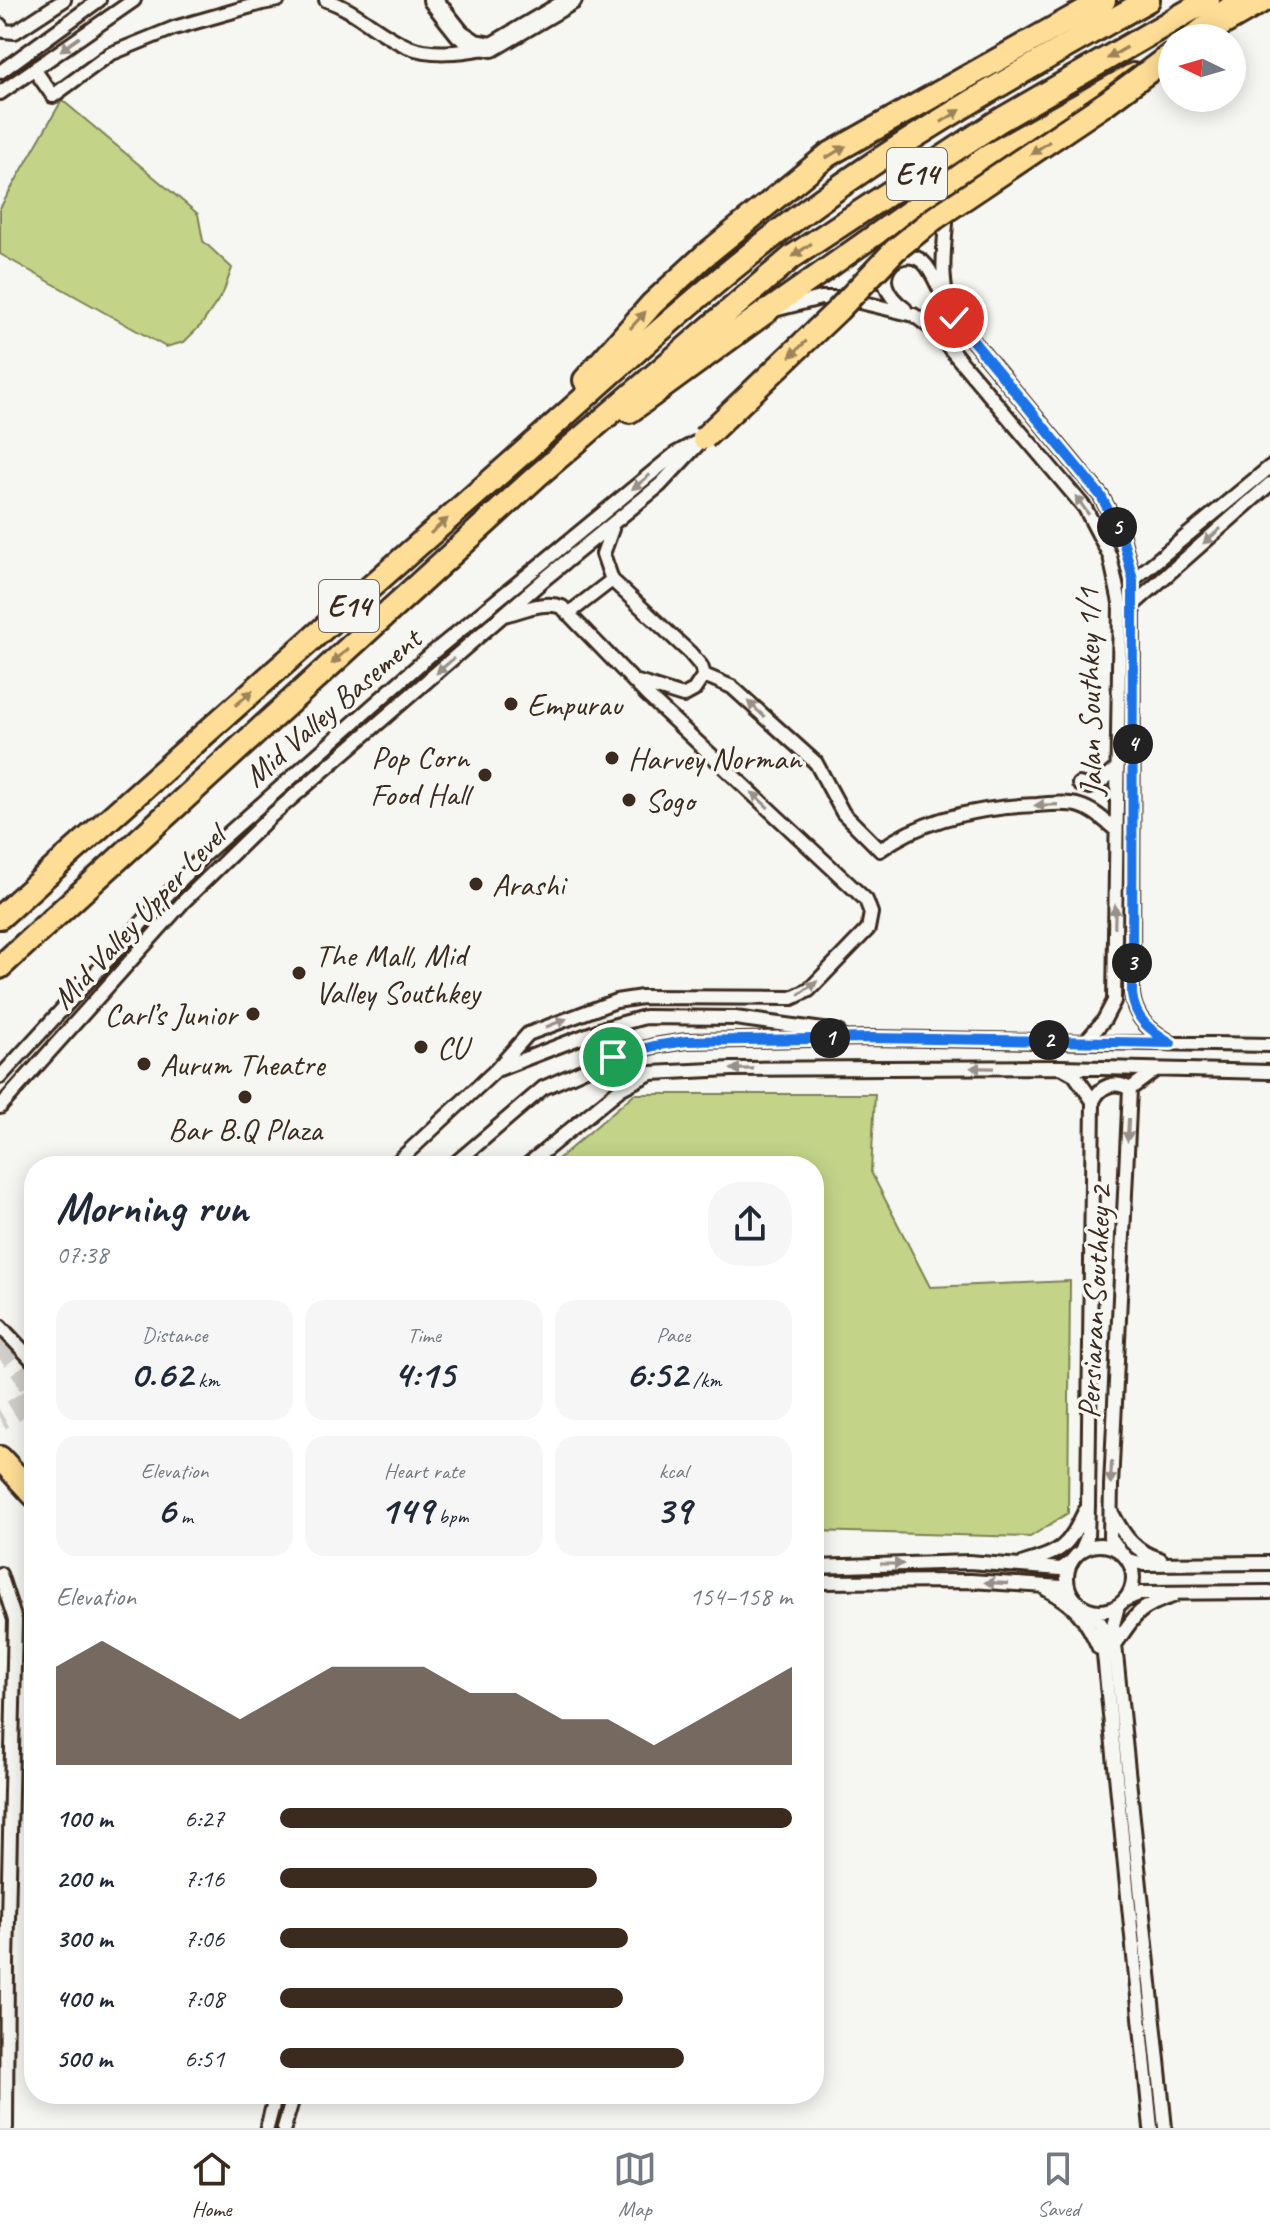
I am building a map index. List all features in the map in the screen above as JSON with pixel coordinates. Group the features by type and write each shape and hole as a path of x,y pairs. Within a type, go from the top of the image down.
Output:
{"highway":[{"path":"512,462 652,304 704,256 828,155 1104,0"},
{"name":"E14","path":"0,917 620,364 777,233 833,191 1022,72 1148,0"},
{"name":"E14","path":"0,967 537,476 792,257 997,122 1208,0"},
{"path":"1210,24 1240,0"},
{"path":"704,438 838,310 895,250 935,218 1106,103 1158,64"},
{"path":"537,476 704,360 767,311"},
{"path":"0,899 185,749"},
{"path":"0,977 27,944"},
{"path":"0,1458 24,1484"}],"main road":[{"path":"1224,24 1266,0"},
{"path":"767,311 952,179 1067,110 1158,61"}],"street":[{"path":"0,25 4,31 15,32 64,0"},
{"path":"0,72 99,0"},
{"path":"0,93 134,0"},
{"path":"34,69 53,96 97,61 144,39 278,0"},
{"path":"326,0 341,2 409,47 432,52 462,52 492,47 572,0"},
{"path":"433,0 460,34 475,44 492,47"},
{"name":"Jalan Southkey 1/1","path":"952,179 943,271 947,304 954,318 1101,496 1122,536 1133,580 1133,1009 1141,1022 1171,1043"},
{"path":"914,315 894,301 884,287 887,269 901,258 916,258 922,262 947,304"},
{"name":"Jalan Southkey 1/1","path":"767,311 821,298 843,298 914,315 936,332 1085,508 1110,556 1120,603 1114,1001 1104,1020 1086,1041"},
{"name":"Mid Valley Upper Level","path":"0,1107 184,901 271,816 547,577 660,485 704,438"},
{"name":"Mid Valley Basement","path":"25,1050 215,845 430,655 675,454 704,438"},
{"path":"1133,580 1270,467"},
{"path":"1133,605 1270,484"},
{"path":"614,524 603,554 612,580 690,653 704,675 732,687 816,763 843,813 880,850 901,835 976,810 998,807 1079,805 1116,830"},
{"path":"404,1156 496,1070 528,1034 616,1001 642,997 792,998 809,990 868,929 871,913 866,900 568,614 612,580"},
{"name":"Mid Valley Upper Level","path":"504,615 552,604 568,614"},
{"path":"635,681 683,696 694,690 704,675"},
{"path":"1079,784 1090,787 1117,768"},
{"path":"0,1077 25,1050 101,991"},
{"path":"496,1070 605,1028 645,1017 735,1018 871,1038"},
{"path":"464,1156 543,1088 613,1057 686,1041 871,1038 1270,1045"},
{"path":"1060,1067 1074,1074 1093,1101"},
{"path":"538,1156 620,1089 651,1073 732,1069 1060,1067 1270,1072"},
{"path":"1093,1101 1096,1094 1108,1085 1124,1085 1130,1089 1144,1077 1161,1070"},
{"name":"Persiaran Southkey 2","path":"1124,1556 1110,1537 1130,1089"},
{"name":"Persiaran Southkey 2","path":"1076,1556 1087,1537 1093,1101"},
{"path":"0,1326 24,1351"},
{"path":"1017,1565 1060,1550 1070,1540 1088,1506"},
{"path":"1111,1510 1123,1533 1144,1555 1176,1563"},
{"path":"824,1567 969,1562 1061,1569 1076,1556 1101,1545 1144,1564 1270,1563"},
{"path":"1071,1594 1068,1571 1076,1556"},
{"path":"1124,1556 1133,1581 1113,1625 1165,2128"},
{"path":"0,1574 15,1620 5,1781 6,2128"},
{"path":"824,1582 971,1581 1062,1587 1083,1607 1105,1611 1141,1593 1270,1592"},
{"path":"1039,1585 1066,1601 1088,1622 1103,1658"},
{"path":"1115,1645 1141,1609 1187,1591"},
{"path":"1091,1610 1101,1624 1151,2128"},
{"path":"267,2128 273,2104"},
{"path":"284,2128 291,2104"}],"green space":[{"path":"62,100 198,214 203,241 232,268 223,293 201,325 184,342 166,347 0,254 0,208"},
{"path":"634,1094 875,1094 871,1172 930,1287 1070,1281 1068,1513 1030,1537 824,1531 824,1156 562,1156"}],"tunnel":[{"path":"0,1342 24,1375"},
{"path":"0,1419 24,1404"}],"place":[{"name":"Empurau","path":"511,704"},
{"name":"Harvey Norman","path":"612,758"},
{"name":"Pop Corn Food Hall","path":"485,775"},
{"name":"Sogo","path":"629,800"},
{"name":"Arashi","path":"476,884"},
{"name":"The Mall, Mid Valley Southkey","path":"299,973"},
{"name":"Carl’s Junior","path":"253,1014"},
{"name":"CU","path":"421,1047"},
{"name":"Aurum Theatre","path":"144,1064"},
{"name":"Bar B.Q Plaza","path":"245,1097"}],"route":[{"path":"613,1057 686,1041 871,1038 1171,1043 1151,1031 1133,1009 1133,580 1122,536 1101,496 954,318"}]}
